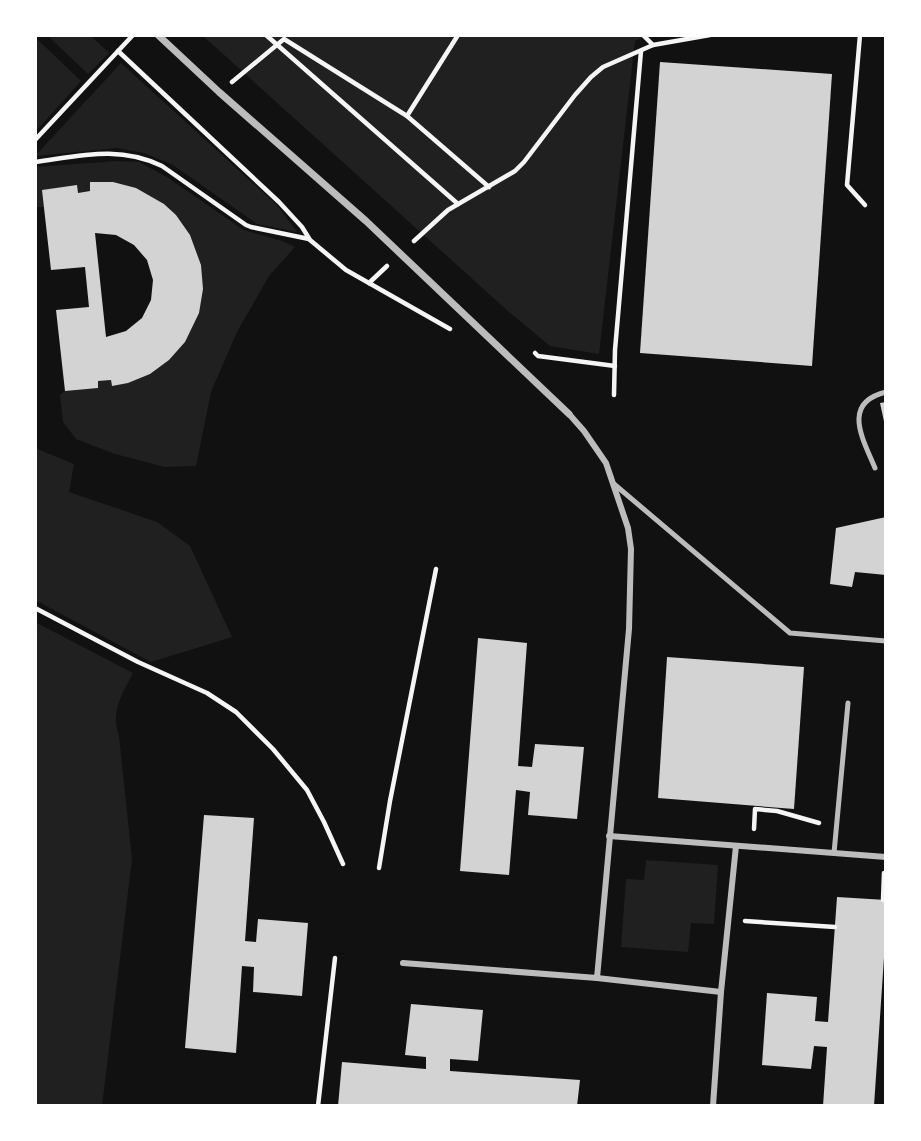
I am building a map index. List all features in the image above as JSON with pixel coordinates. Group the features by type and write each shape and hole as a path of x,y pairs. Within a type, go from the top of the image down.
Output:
{"street":[{"path":"158,35 366,221 569,414 606,463 628,527 631,573 629,629 597,978"},
{"path":"609,836 886,857"},
{"path":"713,1106 736,846"},
{"path":"404,963 597,978 722,992"}],"lane":[{"path":"875,468 859,429 859,418 871,395 886,392"},
{"path":"614,484 790,632 886,641"},
{"path":"834,853 848,703"}],"path":[{"path":"35,140 133,35"},
{"path":"266,35 458,204"},
{"path":"407,116 458,35"},
{"path":"643,35 653,45"},
{"path":"666,42 667,35"},
{"path":"369,283 433,222 458,204 506,177 524,162 575,95 598,71 611,62 653,45 710,35"},
{"path":"860,35 847,185 865,205"},
{"path":"219,92 286,37 407,116 489,187"},
{"path":"118,51 287,210 310,240 333,260 453,331"},
{"path":"614,395 615,350 641,51"},
{"path":"35,162 107,153 146,159 162,166 251,227 310,240"},
{"path":"379,868 436,569"},
{"path":"35,608 138,662 207,693 236,712 273,749 307,790 343,864"},
{"path":"755,815 755,809 765,809 836,827"},
{"path":"883,900 886,857"},
{"path":"729,920 835,927"},
{"path":"318,1106 335,958"}],"shaded area":[{"path":"90,35 109,53 88,74 48,36"},
{"path":"202,35 649,35 635,41 599,354 550,346"},
{"path":"35,37 81,81 35,132"},
{"path":"121,63 277,205 297,232 257,224 173,165 144,153 117,148 35,156"},
{"path":"139,162 167,177 242,229 295,247 269,276 237,332 211,392 196,466 165,467 115,454 76,439 63,422 60,395 65,391 98,388 98,381 111,380 112,386 128,383 150,374 169,360 185,342 201,265 190,235 176,215 164,204 136,188 113,182 90,182 90,191 78,193 42,190 44,207 35,207 35,167"},
{"path":"35,448 74,464 69,492 157,522 190,546 232,637 151,662 35,600"},
{"path":"35,622 133,673 118,703 116,719 132,859 102,1106 35,1106"},
{"path":"646,860 718,865 714,924 691,923 688,952 621,947 626,879 644,880"}],"building":[{"path":"660,62 832,74 812,366 640,353"},
{"path":"90,182 113,182 136,188 164,204 176,215 190,235 201,265 203,289 199,313 185,342 169,360 150,374 128,383 112,386 111,380 98,381 98,388 65,391 56,310 89,307 85,267 51,270 42,190 77,185 78,193 90,191","holes":["95,233 116,235 134,245 147,260 153,280 151,300 142,318 126,331 106,337"]},
{"path":"886,402 886,425 885,426 880,403"},
{"path":"886,517 886,575 855,572 852,587 830,584 836,528"},
{"path":"478,638 527,643 518,766 532,767 535,744 584,747 577,819 528,815 530,792 516,790 509,875 460,871"},
{"path":"667,657 804,667 794,809 658,798"},
{"path":"204,815 254,818 245,941 256,942 258,919 308,923 302,996 253,992 254,967 242,966 236,1053 185,1048"},
{"path":"837,897 886,900 874,1106 823,1106 827,1047 814,1046 811,1069 762,1065 767,993 817,997 815,1021 828,1022"},
{"path":"411,1004 483,1010 478,1061 450,1059 450,1071 580,1080 577,1106 338,1106 342,1062 426,1069 426,1057 405,1055"}]}
